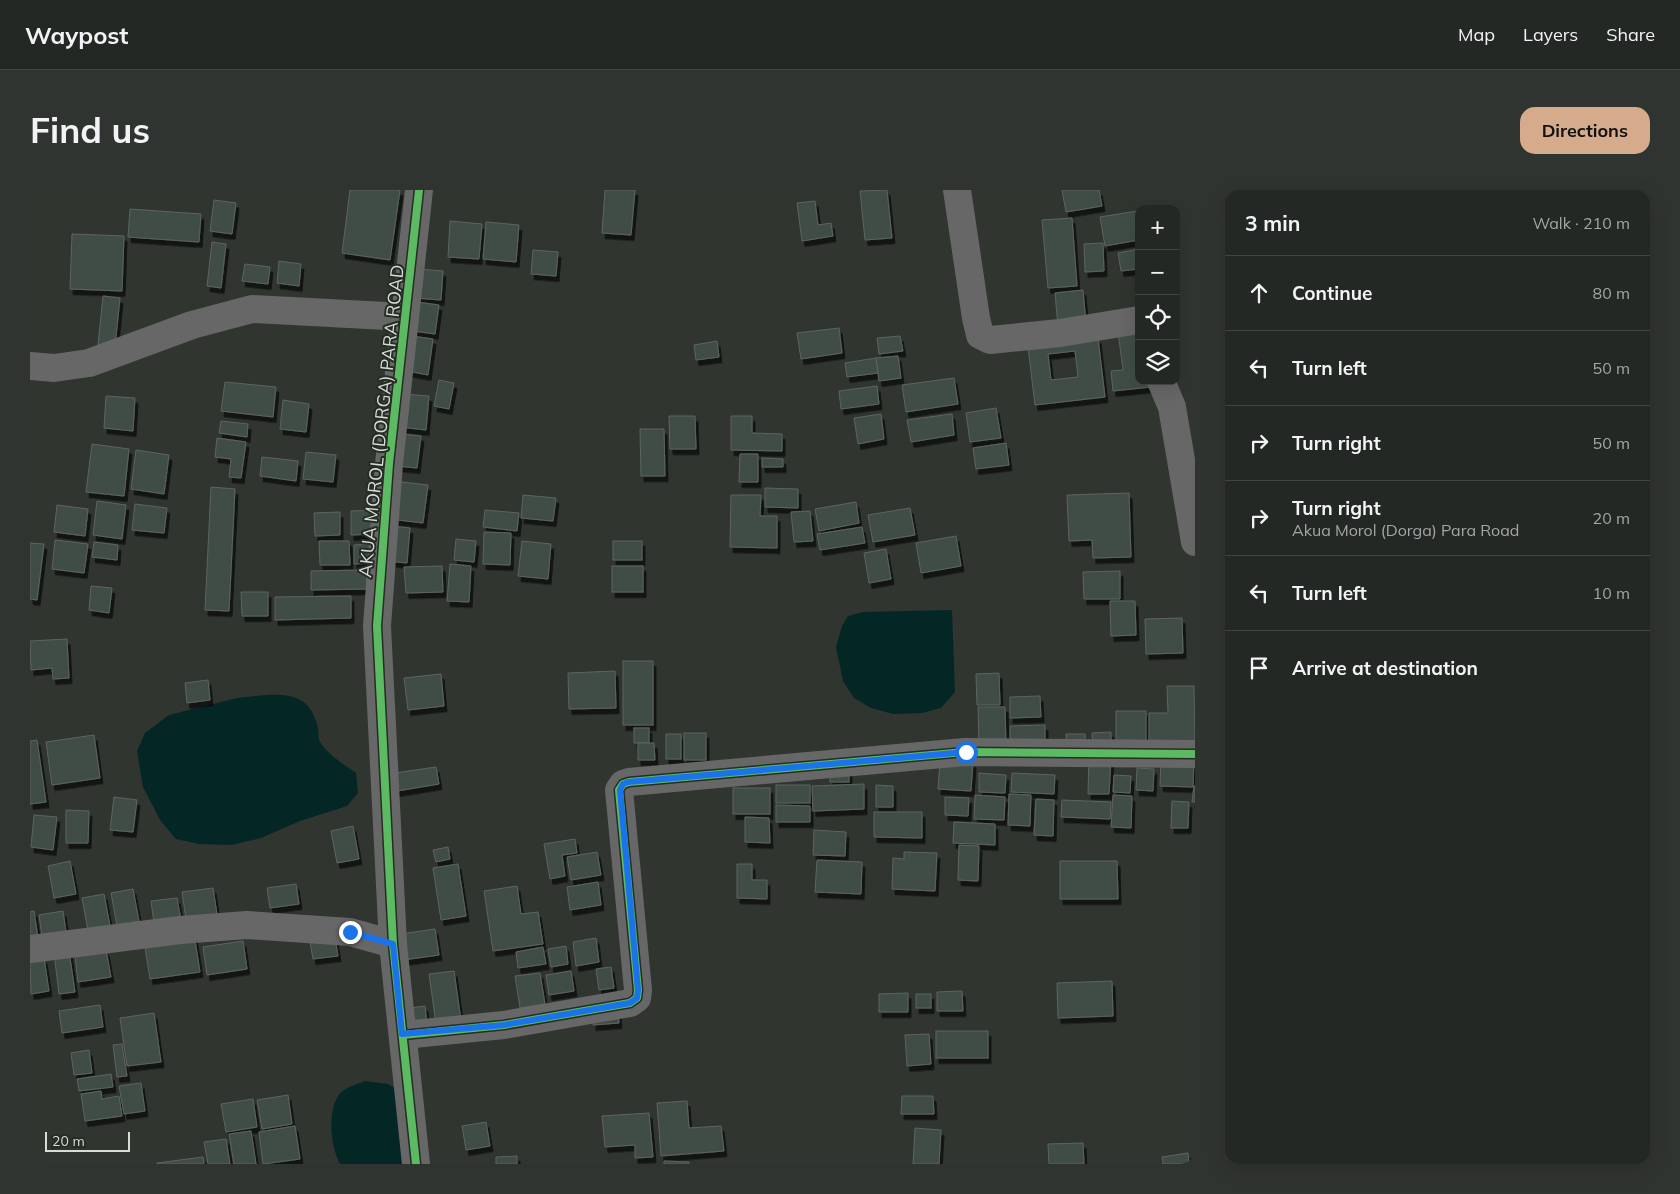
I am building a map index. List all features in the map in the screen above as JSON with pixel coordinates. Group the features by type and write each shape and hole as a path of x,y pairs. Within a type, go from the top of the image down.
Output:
{"street":[{"name":"AKUA MOROL (DORGA) PARA ROAD","path":"416,1164 393,944 376,626 389,464 419,190"},
{"path":"957,190 980,335 990,340 1060,334 1135,321"},
{"path":"30,366 54,368 89,363 192,325 252,309 405,317"},
{"path":"1164,385 1172,407 1195,542"},
{"path":"402,1034 504,1025 630,1003 637,998 638,990 620,790 623,784 628,782 966,752 1195,754"},
{"path":"30,949 180,930 247,926 350,932 393,944"}],"water":[{"path":"952,610 955,692 941,708 922,713 893,714 871,708 854,698 843,681 836,647 842,626 848,616 863,612"},
{"path":"284,695 298,699 309,708 314,715 319,740 322,745 356,773 358,793 347,806 300,821 261,838 231,845 199,844 176,839 160,820 143,787 137,751 145,733 169,715 237,698"},
{"path":"365,1081 388,1084 400,1092 411,1164 340,1164 334,1149 332,1112 338,1096 343,1090"}],"building":[{"path":"350,190 400,190 390,260 342,253"},
{"path":"605,190 635,190 631,235 602,233"},
{"path":"887,190 892,238 865,240 860,191"},
{"path":"1062,190 1099,190 1102,206 1066,212"},
{"path":"214,200 236,203 232,234 210,231"},
{"path":"815,201 818,225 831,223 833,236 802,241 797,203"},
{"path":"130,209 201,214 199,242 128,237"},
{"path":"1135,211 1135,241 1105,246 1100,217"},
{"path":"1072,218 1077,286 1048,288 1042,220"},
{"path":"450,221 482,224 479,259 448,257"},
{"path":"486,222 519,225 516,262 483,259"},
{"path":"72,234 124,236 122,291 70,289"},
{"path":"212,242 226,244 221,288 207,286"},
{"path":"1103,243 1104,271 1085,272 1084,244"},
{"path":"533,250 558,252 556,276 531,274"},
{"path":"1135,250 1135,269 1121,271 1118,253"},
{"path":"279,261 301,264 299,286 277,283"},
{"path":"245,264 270,267 268,284 242,281"},
{"path":"418,269 443,271 441,300 415,298"},
{"path":"1083,290 1086,324 1058,326 1055,293"},
{"path":"103,296 120,298 115,346 98,345"},
{"path":"417,302 439,305 435,334 413,331"},
{"path":"839,328 842,353 801,359 797,333"},
{"path":"1135,330 1135,385 1151,385 1151,387 1113,391 1111,371 1123,370 1118,332"},
{"path":"412,336 433,339 428,375 407,371"},
{"path":"900,336 903,351 879,354 877,338"},
{"path":"1098,338 1105,397 1035,405 1028,347","holes":["1075,351 1078,377 1051,380 1048,354"]},
{"path":"717,341 719,357 696,360 694,345"},
{"path":"898,356 901,378 879,381 876,358"},
{"path":"876,358 878,373 847,377 845,363"},
{"path":"954,378 958,404 906,412 902,385"},
{"path":"439,380 454,383 449,409 434,406"},
{"path":"225,382 276,387 273,417 221,411"},
{"path":"877,386 879,404 841,409 839,391"},
{"path":"403,394 429,396 426,430 400,427"},
{"path":"106,396 135,398 133,431 104,428"},
{"path":"283,400 309,404 306,432 280,429"},
{"path":"996,408 1001,438 970,442 966,413"},
{"path":"881,414 884,439 858,444 854,418"},
{"path":"952,414 954,435 911,442 907,420"},
{"path":"669,416 695,416 696,449 670,449"},
{"path":"731,416 752,416 752,433 782,434 782,451 731,450"},
{"path":"221,421 248,424 247,437 219,433"},
{"path":"640,429 664,429 665,476 641,476"},
{"path":"400,434 421,436 417,468 397,466"},
{"path":"217,438 246,442 241,478 229,477 231,459 215,457"},
{"path":"1006,443 1009,465 976,469 973,448"},
{"path":"92,444 129,449 124,496 86,492"},
{"path":"136,450 169,455 164,494 131,489"},
{"path":"306,452 336,455 333,482 303,479"},
{"path":"740,454 758,454 758,482 739,482"},
{"path":"262,457 298,461 296,481 260,476"},
{"path":"762,458 783,459 783,467 762,467"},
{"path":"394,481 428,485 423,523 390,519"},
{"path":"211,487 235,489 229,611 205,610"},
{"path":"765,488 798,489 798,508 765,507"},
{"path":"1129,493 1131,557 1093,558 1092,540 1069,541 1067,495"},
{"path":"523,495 556,498 553,521 521,518"},
{"path":"731,495 761,495 760,516 777,516 777,548 730,547"},
{"path":"97,501 126,505 122,539 93,535"},
{"path":"856,502 859,523 819,531 815,509"},
{"path":"135,504 167,508 164,533 132,530"},
{"path":"57,505 88,509 85,536 54,532"},
{"path":"910,508 915,535 873,542 868,515"},
{"path":"376,510 376,534 351,535 351,511"},
{"path":"485,510 519,513 517,531 483,527"},
{"path":"810,511 813,541 794,542 791,512"},
{"path":"340,512 340,535 315,536 314,513"},
{"path":"390,526 410,528 407,563 387,561"},
{"path":"862,527 865,543 820,550 817,534"},
{"path":"484,532 511,533 510,565 483,564"},
{"path":"956,536 961,566 921,573 916,543"},
{"path":"456,539 476,541 474,562 454,560"},
{"path":"55,540 88,544 84,573 52,569"},
{"path":"319,541 349,541 350,565 320,565"},
{"path":"522,541 551,544 548,579 518,576"},
{"path":"613,541 642,541 642,560 613,560"},
{"path":"94,542 118,545 117,560 92,557"},
{"path":"30,543 44,544 37,600 30,599"},
{"path":"374,544 374,563 354,564 354,545"},
{"path":"886,549 891,579 869,583 864,553"},
{"path":"450,564 471,566 469,602 447,601"},
{"path":"442,566 443,592 406,593 404,567"},
{"path":"612,566 643,566 643,592 612,592"},
{"path":"366,570 367,589 311,590 311,571"},
{"path":"1120,571 1120,599 1084,599 1083,572"},
{"path":"91,586 112,588 109,613 89,610"},
{"path":"241,592 268,592 268,616 242,616"},
{"path":"351,596 351,618 275,620 275,597"},
{"path":"1110,601 1135,601 1136,635 1111,636"},
{"path":"1182,618 1183,653 1146,654 1145,619"},
{"path":"67,639 69,678 53,679 52,668 31,670 30,641"},
{"path":"623,661 653,661 653,725 623,725"},
{"path":"615,671 616,708 569,709 568,673"},
{"path":"999,673 1000,705 977,705 976,674"},
{"path":"441,674 444,706 408,710 404,678"},
{"path":"208,680 210,700 187,703 185,683"},
{"path":"1167,686 1194,686 1195,745 1149,745 1149,713 1168,713"},
{"path":"1040,696 1041,717 1010,718 1010,697"},
{"path":"978,707 1005,707 1006,746 979,746"},
{"path":"1116,711 1146,711 1146,745 1116,745"},
{"path":"1045,725 1045,744 1010,745 1010,726"},
{"path":"634,728 649,728 649,743 634,743"},
{"path":"1111,732 1111,745 1093,745 1092,733"},
{"path":"684,733 706,733 706,760 684,760"},
{"path":"666,734 681,734 681,759 666,759"},
{"path":"1066,734 1085,734 1086,746 1067,747"},
{"path":"94,735 100,778 52,785 46,742"},
{"path":"37,740 46,802 30,804 30,741"},
{"path":"638,743 654,743 655,760 638,760"},
{"path":"1089,757 1111,758 1109,794 1088,794"},
{"path":"1161,758 1194,759 1193,787 1160,786"},
{"path":"940,761 973,762 971,791 938,789"},
{"path":"436,767 439,784 391,792 388,774"},
{"path":"830,768 849,768 849,782 830,782"},
{"path":"1137,768 1154,769 1153,791 1136,790"},
{"path":"979,773 1006,775 1005,793 979,792"},
{"path":"1012,773 1055,775 1054,794 1011,792"},
{"path":"1114,775 1131,776 1130,793 1113,792"},
{"path":"864,784 864,809 813,811 812,786"},
{"path":"776,785 810,785 810,803 776,803"},
{"path":"876,785 893,786 893,807 876,807"},
{"path":"1194,786 1195,802 1192,802"},
{"path":"733,788 770,788 770,814 733,814"},
{"path":"1009,794 1031,795 1030,826 1008,825"},
{"path":"975,795 1005,797 1004,820 974,819"},
{"path":"1113,795 1132,796 1131,828 1111,827"},
{"path":"114,797 137,800 133,832 110,830"},
{"path":"945,797 969,798 968,816 945,815"},
{"path":"1036,799 1054,800 1053,836 1034,835"},
{"path":"1062,800 1111,802 1110,819 1061,817"},
{"path":"1172,801 1189,802 1188,828 1171,828"},
{"path":"776,805 810,806 810,822 776,822"},
{"path":"66,810 89,811 88,843 66,843"},
{"path":"874,812 922,812 922,838 874,837"},
{"path":"34,815 57,817 53,850 31,847"},
{"path":"745,817 769,818 770,843 745,842"},
{"path":"954,822 995,824 995,845 953,843"},
{"path":"353,826 359,859 337,863 331,831"},
{"path":"814,830 846,832 845,856 813,855"},
{"path":"575,839 577,853 562,855 565,876 550,879 544,844"},
{"path":"959,845 979,846 978,881 958,880"},
{"path":"448,847 450,859 436,862 433,850"},
{"path":"597,852 601,875 571,880 567,857"},
{"path":"904,852 937,853 935,891 892,889 893,858 904,859"},
{"path":"817,860 862,862 861,894 815,892"},
{"path":"70,861 76,894 54,898 48,866"},
{"path":"1060,861 1117,861 1118,899 1060,899"},
{"path":"458,864 466,916 441,920 433,868"},
{"path":"737,864 752,864 752,880 767,880 767,899 737,898"},
{"path":"598,882 601,905 570,910 567,887"},
{"path":"296,884 299,904 270,908 267,888"},
{"path":"517,886 521,914 538,912 543,944 493,951 484,891"},
{"path":"213,888 218,921 187,926 182,892"},
{"path":"133,889 139,921 117,926 111,893"},
{"path":"104,894 110,926 88,931 82,898"},
{"path":"177,898 182,926 155,930 151,901"},
{"path":"34,911 39,945 30,946 30,912"},
{"path":"63,911 67,939 43,943 39,915"},
{"path":"435,929 439,955 403,960 400,934"},
{"path":"194,934 200,972 150,979 144,941"},
{"path":"335,938 338,956 313,959 310,942"},
{"path":"596,938 599,962 576,966 573,942"},
{"path":"243,941 247,969 207,975 203,947"},
{"path":"566,946 568,964 551,967 548,949"},
{"path":"543,947 546,964 518,968 516,952"},
{"path":"106,950 111,977 78,982 75,955"},
{"path":"69,951 75,992 59,994 54,953"},
{"path":"44,958 49,991 31,994 30,960"},
{"path":"611,967 614,988 599,990 596,969"},
{"path":"454,971 461,1021 436,1024 429,974"},
{"path":"571,971 574,991 549,995 546,975"},
{"path":"540,973 545,1004 520,1008 515,976"},
{"path":"1112,981 1113,1016 1058,1018 1057,983"},
{"path":"962,991 963,1011 937,1011 937,992"},
{"path":"908,993 908,1012 879,1012 879,994"},
{"path":"916,994 931,994 931,1008 916,1008"},
{"path":"100,1005 103,1027 62,1033 59,1011"},
{"path":"425,1006 427,1025 412,1028 410,1008"},
{"path":"618,1011 619,1023 593,1025 593,1012"},
{"path":"154,1013 161,1062 127,1066 120,1018"},
{"path":"936,1031 988,1031 988,1058 936,1058"},
{"path":"929,1034 931,1064 907,1066 905,1035"},
{"path":"122,1044 127,1076 117,1077 113,1045"},
{"path":"89,1050 92,1073 74,1075 71,1053"},
{"path":"111,1074 113,1087 79,1091 77,1079"},
{"path":"141,1083 145,1111 124,1114 119,1086"},
{"path":"101,1091 102,1099 119,1096 122,1116 85,1121 81,1094"},
{"path":"288,1095 292,1124 262,1129 257,1100"},
{"path":"902,1096 933,1096 934,1114 901,1114"},
{"path":"253,1099 257,1127 226,1132 221,1104"},
{"path":"687,1101 689,1128 721,1126 724,1151 661,1156 657,1103"},
{"path":"649,1113 653,1157 635,1158 635,1145 605,1147 602,1116"},
{"path":"486,1122 490,1146 466,1150 462,1126"},
{"path":"295,1126 300,1159 263,1164 259,1132"},
{"path":"915,1128 941,1130 939,1164 913,1164"},
{"path":"251,1131 256,1164 234,1164 229,1134"},
{"path":"226,1139 230,1164 208,1164 204,1142"},
{"path":"1083,1143 1084,1164 1049,1164 1048,1144"},
{"path":"1188,1153 1189,1164 1163,1164 1162,1157"},
{"path":"517,1156 517,1164 496,1164 496,1157"},
{"path":"203,1157 204,1164 157,1164 157,1163"},
{"path":"664,1161 689,1162 689,1164 664,1164"}],"cycle path":[{"path":"416,1164 393,944 377,626 389,464 419,190"},
{"path":"403,1035 504,1025 630,1003 637,998 638,990 619,790 623,784 965,752 1195,754"}],"route":[{"path":"350,932 393,944 402,1034 504,1025 630,1003 637,998 638,990 620,790 623,784 628,782 966,752"}]}
